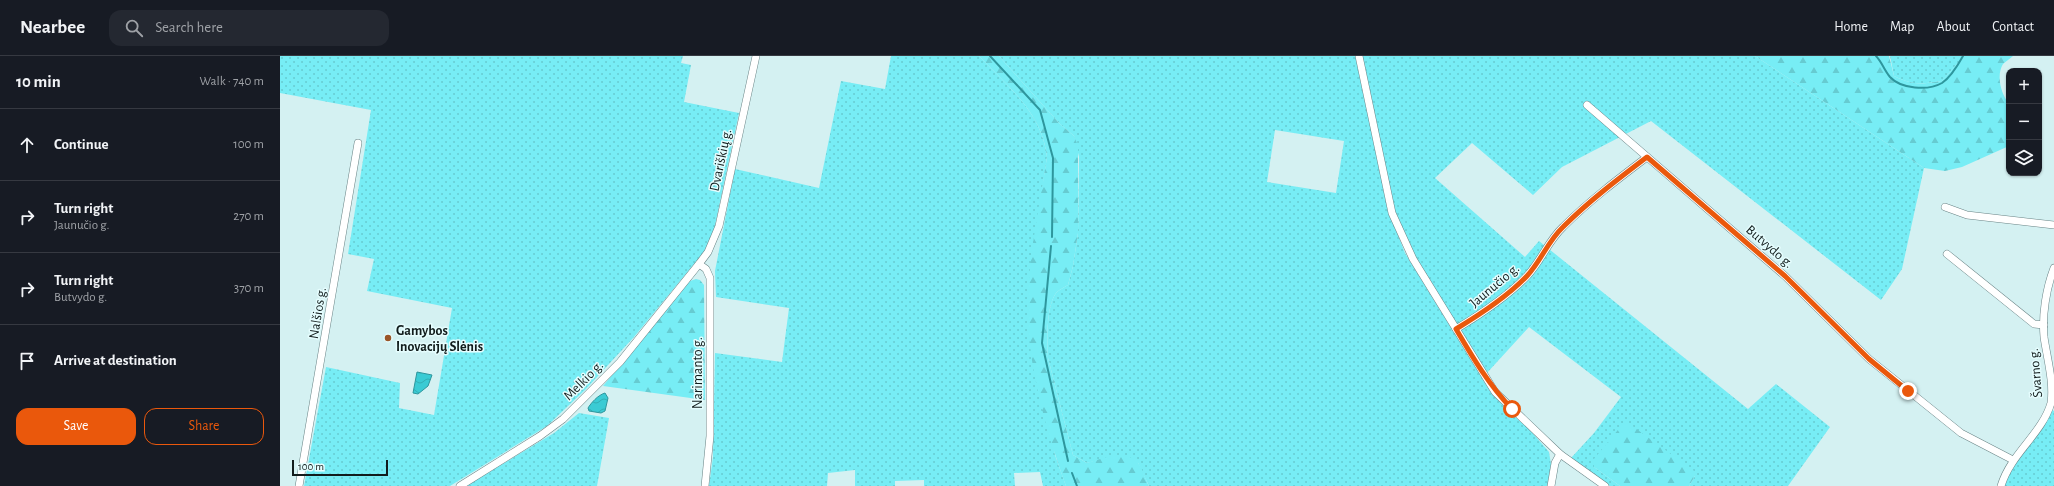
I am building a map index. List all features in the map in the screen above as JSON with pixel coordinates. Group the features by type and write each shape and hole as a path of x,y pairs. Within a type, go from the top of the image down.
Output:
{"street":[{"name":"Dvariškių g.","path":"699,264 708,252 717,234 756,56"},
{"path":"1359,56 1392,213 1397,227 1413,259 1495,392 1560,454 1605,486"},
{"name":"Butvydo g.","path":"1587,105 1785,276 1869,359 1961,433 2013,460"},
{"name":"Nalšios g.","path":"299,486 358,143"},
{"name":"Jaunučio g.","path":"1456,329 1507,295 1527,276 1551,240 1562,227 1600,193 1647,157"},
{"path":"1945,207 1967,215 2054,225"},
{"path":"1947,254 2034,324 2044,325"},
{"name":"Melkio g.","path":"460,486 540,436 563,419 620,362 699,264"},
{"name":"Narimanto g.","path":"699,264 706,269 710,278 710,436 705,486"},
{"name":"Švarno g.","path":"2001,486 2005,474 2013,460 2034,434 2051,404 2053,394 2052,381 2044,325 2047,294 2054,268"},
{"path":"1552,486 1555,463 1560,454"}],"green space":[{"path":"280,56 683,56 681,63 691,65 684,102 739,113 714,230 708,247 634,337 585,390 547,426 450,486 304,486 326,367 400,383 399,408 434,415 452,308 367,291 374,259 348,254 371,110 280,93"},
{"path":"891,56 979,56 1022,101 1031,113 1044,141 1047,157 1031,267 1055,455 1066,486 1043,486 1040,472 1014,473 1015,486 924,486 924,480 895,481 895,486 855,486 855,470 828,473 827,486 709,486 713,457 715,353 782,362 789,308 716,297 715,271 735,169 819,188 841,81 885,89"},
{"path":"979,56 999,56 1059,123 1074,136 1078,146 1078,233 1073,266 1068,285 1058,291 1053,298 1049,314 1048,333 1048,358 1073,455 1087,463 1106,457 1120,455 1127,456 1140,465 1149,486 1066,486 1041,404 1029,341 1029,279 1047,157 1044,141 1031,113 1022,101"},
{"path":"999,56 1356,56 1385,195 1390,215 1405,253 1490,391 1507,410 1529,429 1549,452 1551,464 1548,486 1149,486 1138,463 1099,460 1087,463 1073,455 1048,358 1048,324 1051,305 1057,292 1068,285 1073,266 1078,233 1079,157 1074,136 1059,123","holes":["1275,130 1344,141 1336,193 1267,182"]},
{"path":"1362,56 1755,56 1924,168 1902,269 1881,300 1651,121 1562,167 1533,195 1472,143 1435,178 1525,257 1539,241 1748,409 1776,384 1830,427 1788,486 1689,486 1695,476 1594,467 1620,486 1610,486 1571,458 1594,433 1621,397 1529,327 1486,374 1416,257 1402,230 1395,212"},
{"path":"1755,56 1889,56 1894,76 1913,83 1928,83 1942,81 1964,56 2013,56 2003,64 2000,74 2000,85 2006,99 2006,147 1962,167 1945,171 1924,168"},
{"path":"1890,56 1964,56 1942,81 1912,83 1894,76"},
{"path":"696,279 700,280 704,285 705,400 603,386 690,281"},
{"path":"2052,410 2054,411 2054,486 2003,486 2013,466"},
{"path":"579,413 609,418 597,486 466,486 554,433"},
{"path":"1622,425 1631,425 1694,471 1695,476 1689,486 1620,486 1594,467 1594,459"}],"water":[{"path":"417,372 432,375 428,386 418,394 413,393"},
{"path":"605,393 608,398 605,411 601,413 589,411 588,408 593,402 600,395"}],"waterway":[{"path":"990,56 1040,110 1053,158 1052,237"},
{"path":"1876,56 1890,77 1901,84 1915,88 1936,86 1942,83 1954,71 1963,56"},
{"path":"1051,246 1042,343 1068,461"},
{"path":"1072,473 1077,486"}],"place":[{"name":"Gamybos Inovacijų Slėnis","path":"388,338"}],"route":[{"path":"1512,409 1495,392 1456,329 1507,295 1527,276 1540,259 1551,240 1562,227 1600,193 1647,157 1785,276 1869,359 1908,391"}]}
